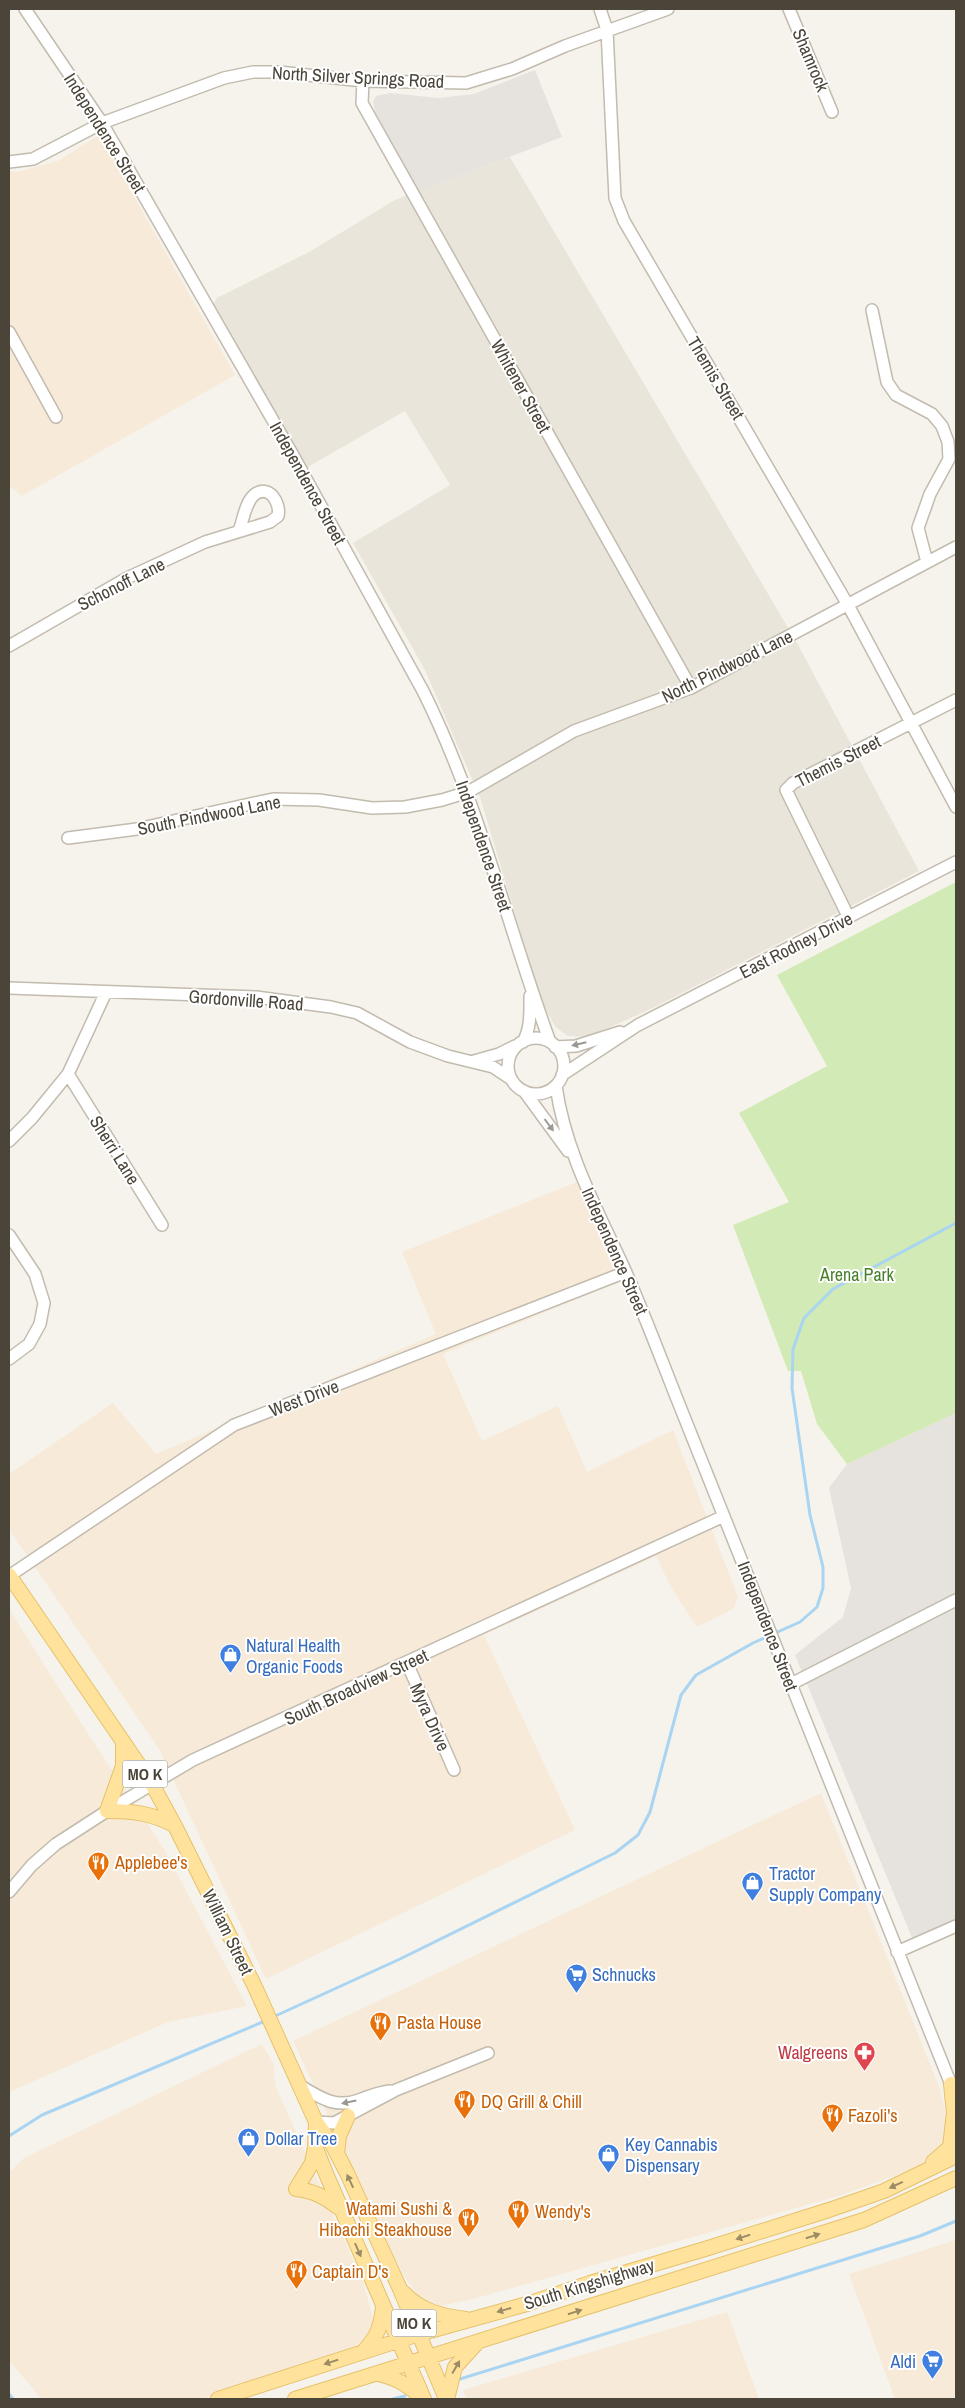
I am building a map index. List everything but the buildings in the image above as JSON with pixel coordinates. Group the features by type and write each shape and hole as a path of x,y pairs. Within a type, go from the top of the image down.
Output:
{"main road":[{"name":"William Street","path":"9,1575 152,1784 175,1826 255,1987 316,2122 332,2144 400,2289 446,2399"},
{"path":"123,1742 123,1766 107,1811 132,1810 157,1816 175,1826"},
{"path":"919,2174 950,2147 955,2089"},
{"path":"337,2155 339,2136 348,2116"},
{"name":"William Street","path":"316,2122 315,2146 424,2399"},
{"path":"315,2146 312,2163 296,2189 310,2190 325,2196 341,2210"},
{"name":"South Kingshighway","path":"218,2399 419,2334 471,2320 829,2210 884,2191 956,2156"},
{"name":"South Kingshighway","path":"294,2399 864,2220 956,2178"},
{"path":"927,2192 956,2189"},
{"path":"400,2289 414,2304 431,2311 471,2320"},
{"path":"362,2353 375,2340 381,2327 383,2306"},
{"path":"446,2399 455,2367 478,2342"},
{"path":"377,2374 394,2378 410,2387 424,2399"}],"street":[{"name":"Independence Street","path":"25,9 102,123 371,594 429,702 468,792 530,987 553,1044"},
{"name":"Themis Street","path":"600,9 607,30 615,198 624,221 848,605 956,807"},
{"name":"North Silver Springs Road","path":"9,162 33,159 102,123 224,78 253,72 279,72 363,81 466,83 512,69 607,30 668,9"},
{"name":"Shamrock","path":"789,9 832,112"},
{"name":"Whitener Street","path":"363,81 362,103 691,688"},
{"path":"872,310 887,382 896,395 932,414 942,426 948,442 949,459 930,494 918,528 927,562"},
{"path":"9,332 56,417"},
{"name":"Schonoff Lane","path":"9,646 127,578 204,542 239,531"},
{"name":"North Pindwood Lane","path":"468,792 574,731 691,688 956,547"},
{"path":"912,724 956,700"},
{"name":"Themis Street","path":"849,918 786,790 802,779 912,724"},
{"name":"South Pindwood Lane","path":"68,838 137,829 273,799 319,800 372,808 405,807 442,800 468,792"},
{"name":"East Rodney Drive","path":"562,1075 636,1027 956,862"},
{"name":"Independence Street","path":"521,1043 527,1035 530,1018 530,987"},
{"name":"Gordonville Road","path":"9,988 256,998 331,1007 357,1013 410,1042 448,1056 493,1067 511,1078"},
{"path":"9,1141 32,1118 68,1074 106,992"},
{"name":"East Rodney Drive","path":"553,1044 576,1046 636,1027"},
{"path":"532,1038 553,1044 562,1056 562,1075 556,1086 544,1093 535,1094 524,1091 511,1078 508,1065 510,1055 521,1043 532,1038"},
{"name":"Gordonville Road","path":"472,1061 499,1054 521,1043"},
{"name":"Sherri Lane","path":"68,1074 162,1225"},
{"name":"Independence Street","path":"556,1086 561,1118 574,1158 626,1272 764,1614 897,1952 955,2089"},
{"name":"Independence Street","path":"524,1091 574,1158"},
{"path":"9,1234 36,1274 44,1303 40,1324 29,1344 9,1359"},
{"name":"West Drive","path":"9,1575 234,1426 626,1272"},
{"name":"South Broadview Street","path":"9,1892 32,1865 56,1844 193,1760 724,1516"},
{"path":"791,1684 956,1600"},
{"name":"Myra Drive","path":"407,1663 454,1770"},
{"path":"897,1952 956,1926"},
{"path":"316,2122 334,2123 396,2090 488,2053"},
{"path":"299,2085 320,2098 336,2104 353,2102 374,2094 396,2090"}],"shaded area":[{"path":"535,70 562,137 417,192 375,111 373,102 376,96 390,93 438,98 474,94"},
{"path":"99,135 235,375 22,496 9,486 9,171 17,172 58,161"},
{"path":"510,157 797,643 919,871 653,1008 588,1037 567,1036 555,1026 541,1001 481,800 425,670 353,543 450,485 405,411 306,468 213,304 217,298 309,252 395,200"},
{"path":"577,1182 619,1282 443,1354 482,1441 558,1406 587,1472 673,1430 738,1597 733,1609 697,1627 672,1589 656,1556 484,1635 575,1830 266,1979 159,1749 9,1529 9,1474 113,1403 156,1454 436,1334 402,1252"},
{"path":"956,1413 956,1921 913,1940 795,1655 843,1617 851,1588 829,1488 847,1464"},
{"path":"9,1609 164,1849 247,2006 168,2022 9,2092"},
{"path":"821,1793 940,2089 949,2127 941,2152 918,2167 842,2195 473,2299 440,2306 418,2295 402,2273 293,2041"},
{"path":"262,2044 274,2065 275,2085 363,2282 374,2321 360,2346 201,2399 42,2399 9,2361 9,2173 24,2158"},
{"path":"956,2240 956,2399 895,2399 849,2274"},
{"path":"727,2312 759,2399 467,2399 463,2390"}],"green space":[{"name":"Arena Park","path":"956,882 956,1413 847,1464 817,1424 801,1371 788,1371 733,1225 789,1202 739,1113 827,1066 777,975"}],"waterway":[{"path":"273,2017 400,1959 615,1853 638,1835 650,1812 681,1695 696,1675 753,1643 800,1622 817,1607 823,1588 823,1567 810,1515 792,1388 793,1349 804,1318 833,1289 956,1223"},
{"path":"9,2136 42,2115 265,2021"},
{"path":"460,2379 920,2236 956,2221"},
{"path":"9,2394 13,2399"},
{"path":"393,2399 405,2396"}],"place":[{"name":"Natural Health Organic Foods","path":"230,1674"},
{"name":"Applebee's","path":"99,1881"},
{"name":"Tractor Supply Company","path":"753,1902"},
{"name":"Schnucks","path":"576,1993"},
{"name":"Pasta House","path":"381,2041"},
{"name":"Walgreens","path":"864,2071"},
{"name":"DQ Grill & Chill","path":"465,2120"},
{"name":"Fazoli's","path":"832,2134"},
{"name":"Dollar Tree","path":"249,2157"},
{"name":"Key Cannabis Dispensary","path":"609,2173"},
{"name":"Wendy's","path":"519,2230"},
{"name":"Watami Sushi & Hibachi Steakhouse","path":"468,2237"},
{"name":"Captain D's","path":"296,2290"},
{"name":"Aldi","path":"932,2380"}]}
